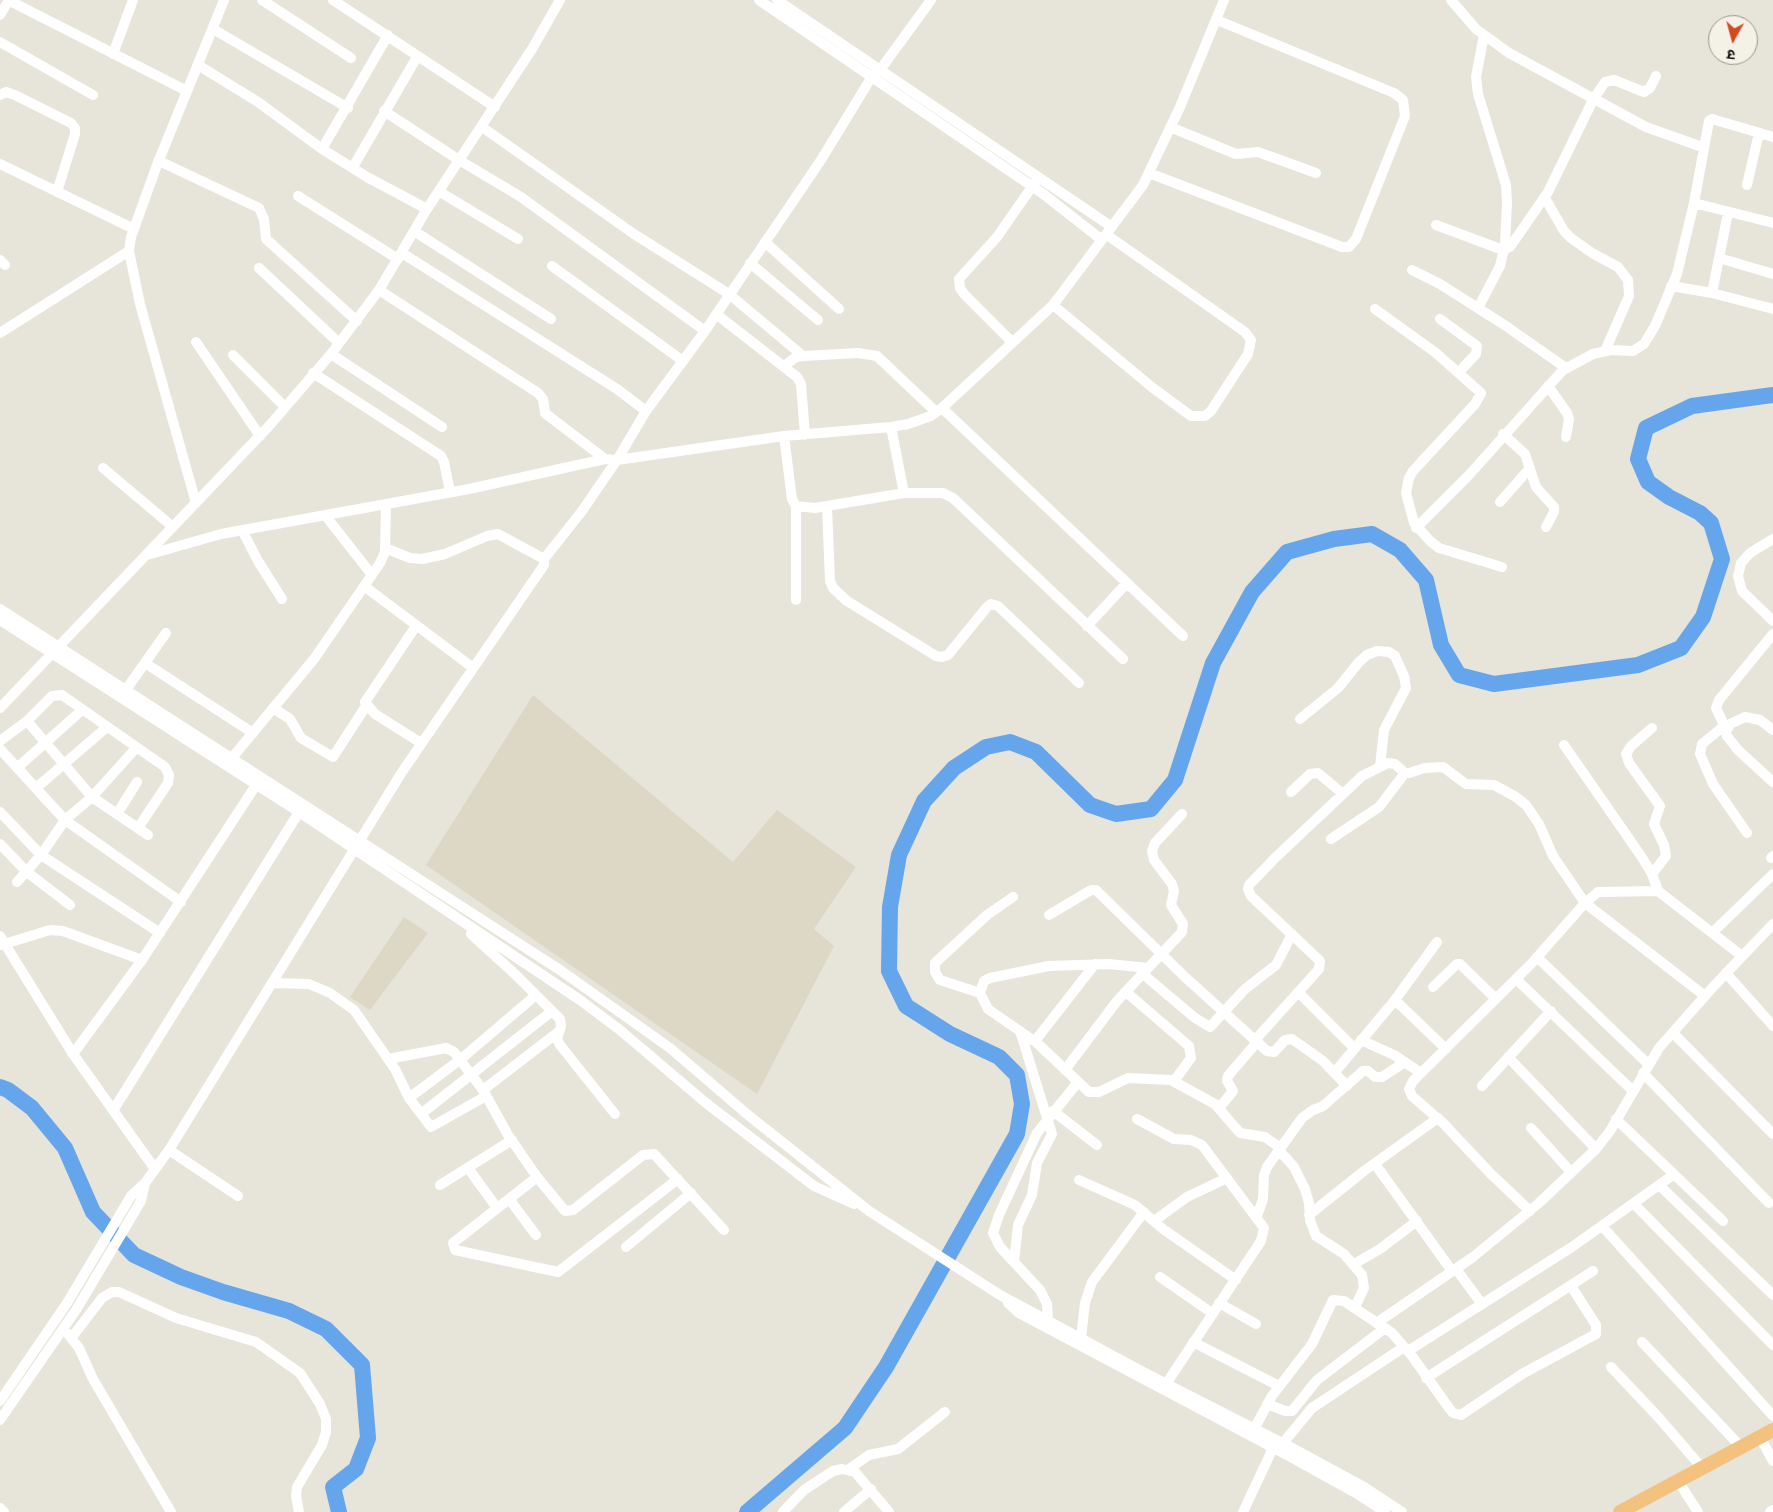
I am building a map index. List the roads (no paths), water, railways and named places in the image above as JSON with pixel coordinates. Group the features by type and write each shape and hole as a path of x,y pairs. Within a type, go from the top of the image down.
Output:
{"main road":[{"path":"1620,1512 1773,1430"}],"street":[{"path":"0,15 8,0 187,91"},
{"path":"113,54 133,0"},
{"path":"196,504 140,304 129,251 134,229 159,161 224,0"},
{"path":"262,0 352,58"},
{"path":"333,0 495,107"},
{"path":"0,708 260,436 331,354 380,290 427,209 495,107 560,0"},
{"path":"759,0 871,78 990,151"},
{"path":"778,0 880,70 1107,234"},
{"path":"0,1401 67,1303 131,1196 145,1183 168,1150 273,983 352,850 421,743 544,565 544,559 582,510 617,460 646,411 705,331 822,160 871,78 880,70 931,0"},
{"path":"147,555 242,530 450,492 605,459 617,460 784,436 891,427 908,424 939,410 1053,305 1143,185 1217,20 1224,0"},
{"path":"1451,0 1484,35 1509,53 1646,127 1702,147"},
{"path":"1149,173 1342,247 1349,247 1356,239 1405,116 1403,100 1394,93 1217,20"},
{"path":"212,29 348,108"},
{"path":"322,149 348,108 388,35"},
{"path":"1478,308 1492,285 1503,250 1507,203 1506,185 1478,94 1476,77 1484,35"},
{"path":"0,42 93,95"},
{"path":"353,167 417,56"},
{"path":"198,65 258,102 322,149 427,209"},
{"path":"1503,250 1514,242 1545,198 1602,85 1608,79 1644,92 1650,88 1656,76"},
{"path":"0,93 15,95 70,123 75,128 75,134 57,192"},
{"path":"384,111 459,160 521,196 705,331"},
{"path":"1416,528 1469,475 1504,434 1566,368 1593,354 1606,351 1632,351 1644,344 1655,326 1679,267 1694,203 1702,147 1707,125 1712,119 1773,137"},
{"path":"482,127 634,234 729,294 803,356"},
{"path":"1170,127 1236,154 1258,152 1316,173"},
{"path":"1747,185 1759,133"},
{"path":"159,161 259,208 264,219 266,239 357,321"},
{"path":"0,164 134,229"},
{"path":"1035,182 1244,332 1251,340 1252,345 1211,411 1205,416 1191,416 1152,388 1053,305"},
{"path":"1012,342 964,294 958,283 960,275 997,237 1035,182"},
{"path":"440,192 518,239"},
{"path":"298,196 617,389 646,411"},
{"path":"1545,198 1564,231 1571,238 1592,253 1618,267 1628,280 1629,296 1606,351"},
{"path":"1694,203 1773,223"},
{"path":"1712,293 1728,213"},
{"path":"1436,225 1503,250"},
{"path":"414,231 551,319"},
{"path":"765,242 839,309"},
{"path":"0,333 129,251"},
{"path":"1719,258 1773,274"},
{"path":"750,263 818,320"},
{"path":"552,266 683,361"},
{"path":"259,268 339,343"},
{"path":"1412,270 1478,308 1566,368"},
{"path":"1671,286 1712,293 1773,309"},
{"path":"380,290 538,393 542,399 545,413 605,459"},
{"path":"1375,310 1406,330 1479,389 1480,397 1413,471 1409,478 1406,486 1407,501 1416,528 1439,548 1502,567"},
{"path":"716,314 797,377 801,384 805,435"},
{"path":"1440,319 1477,346 1476,354 1459,372"},
{"path":"196,342 260,436"},
{"path":"784,366 796,357 803,356 858,353 877,356 939,410 1183,636"},
{"path":"331,354 442,427"},
{"path":"233,355 285,407"},
{"path":"313,373 441,456 450,492"},
{"path":"1548,386 1567,413 1569,420 1566,437"},
{"path":"891,427 904,492"},
{"path":"1504,434 1525,454 1536,487 1554,507 1554,512 1546,527"},
{"path":"784,436 792,499 796,506 796,600"},
{"path":"102,468 173,527"},
{"path":"1500,502 1530,468"},
{"path":"796,506 804,508 827,506 904,492 935,492 953,498 1122,659"},
{"path":"231,759 314,659 380,563 385,548 386,504"},
{"path":"827,506 830,581 833,588 848,601 936,656 942,657 948,655 987,607 991,604 998,606 1078,683"},
{"path":"325,515 372,575"},
{"path":"242,530 258,561 282,599"},
{"path":"385,548 410,558 422,559 445,554 487,536 498,534 544,559"},
{"path":"1773,538 1750,553 1741,563 1738,576 1742,591 1773,621"},
{"path":"1087,626 1127,584"},
{"path":"364,586 472,668"},
{"path":"0,609 55,651 580,1000 612,1024 706,1103 814,1186 869,1211"},
{"path":"0,620 125,692 360,840 560,970 670,1048 748,1115 869,1211 1000,1295 1364,1487 1402,1512"},
{"path":"273,708 290,720 300,738 333,757 366,706 366,698 416,626"},
{"path":"125,692 166,633"},
{"path":"1773,634 1719,700 1716,708 1730,742 1773,782"},
{"path":"1300,719 1338,688 1358,662 1367,655 1376,651 1389,652 1395,656 1404,676 1406,688 1384,730 1380,766"},
{"path":"145,663 253,732"},
{"path":"0,741 27,721 52,696 57,694 164,767 169,775 168,783 138,828"},
{"path":"366,706 375,714 421,743"},
{"path":"17,768 82,710"},
{"path":"1747,833 1713,784 1700,754 1702,744 1736,720 1753,717 1773,730"},
{"path":"27,721 66,764 92,797 148,835"},
{"path":"36,788 107,728"},
{"path":"1652,728 1631,746 1626,754 1629,763 1660,806 1654,824 1664,845 1666,856 1652,874"},
{"path":"1564,745 1652,874 1658,891"},
{"path":"17,882 41,856 64,820 92,797 136,748"},
{"path":"0,749 64,820 181,902"},
{"path":"1219,1108 1232,1091 1227,1081 1228,1076 1319,969 1320,961 1250,896 1248,889 1275,858 1362,776 1388,763 1395,764 1405,772"},
{"path":"1331,839 1380,806 1405,772 1435,766 1443,767 1466,784 1494,785 1526,805 1539,824 1553,856 1585,902 1705,996"},
{"path":"1291,792 1310,774 1318,773 1343,794"},
{"path":"117,814 137,782"},
{"path":"73,1054 142,960 256,786"},
{"path":"0,812 41,856 160,933"},
{"path":"114,1109 299,812"},
{"path":"1065,1070 1126,992 1182,932 1183,924 1171,905 1174,891 1172,884 1154,860 1152,851 1155,843 1182,814"},
{"path":"0,844 27,872 70,904"},
{"path":"1712,933 1773,874"},
{"path":"1530,1211 1410,1092 1410,1086 1537,957 1585,902 1592,895 1604,890 1626,893 1653,889 1658,891 1742,956"},
{"path":"1049,915 1091,890 1096,890 1162,952 1186,978 1267,1051 1272,1052 1285,1040 1292,1039 1335,1072 1347,1086"},
{"path":"980,993 940,980 934,972 935,963 987,915 1013,897"},
{"path":"273,983 309,984 330,993 354,1010 388,1059 409,1098 428,1124 434,1127 484,1093 557,1033 561,1023 536,994 456,919"},
{"path":"1268,1404 1285,1411 1292,1411 1317,1380 1382,1325 1530,1211 1596,1149 1616,1119 1645,1068 1705,996 1773,924"},
{"path":"142,960 63,930 50,930 2,942 73,1054 155,1169"},
{"path":"1292,934 1276,965 1245,989 1213,1025 1206,1026 1145,971 1095,964 1049,966 990,978 984,981 980,993 988,1009 1035,1041 1089,1092 1094,1093 1128,1078 1174,1081 1208,1099 1219,1108 1240,1133 1265,1137 1279,1148 1294,1167 1308,1196 1312,1230 1319,1241 1344,1254 1354,1264 1364,1282 1362,1296 1355,1307"},
{"path":"1335,1072 1395,1000 1437,942"},
{"path":"1537,957 1645,1068 1769,1203"},
{"path":"1035,1041 1095,964"},
{"path":"1433,987 1457,964 1460,964 1496,999"},
{"path":"1726,973 1773,1026"},
{"path":"1516,979 1632,1090"},
{"path":"1126,992 1189,1046 1191,1058 1174,1081"},
{"path":"1298,992 1357,1044 1405,1062 1421,1073"},
{"path":"409,1098 461,1058 536,994"},
{"path":"1395,1000 1446,1049"},
{"path":"421,1114 552,1011"},
{"path":"1482,1086 1551,1011"},
{"path":"1014,1262 1018,1225 1032,1195 1038,1163 1052,1137 1051,1114 1024,1050 1020,1031"},
{"path":"557,1033 560,1045 615,1114"},
{"path":"1673,1033 1773,1134"},
{"path":"388,1059 446,1048 461,1058 537,1178 562,1208 569,1211 643,1155 657,1156 724,1230"},
{"path":"1508,1058 1596,1149"},
{"path":"1257,1216 1263,1199 1264,1175 1279,1148 1302,1118 1312,1110 1323,1106 1363,1071 1368,1071 1375,1077 1382,1077 1405,1062"},
{"path":"1048,1321 1044,1298 994,1237 994,1226 1033,1142 1051,1114 1078,1082"},
{"path":"1051,1114 1097,1145"},
{"path":"1310,1215 1438,1118"},
{"path":"1137,1119 1174,1139 1197,1141 1257,1216 1264,1228 1264,1236 1236,1280 1192,1342 1166,1384"},
{"path":"1616,1119 1672,1175 1722,1221"},
{"path":"1531,1128 1571,1172"},
{"path":"440,1185 512,1140"},
{"path":"168,1150 238,1196"},
{"path":"1375,1164 1454,1270 1482,1304"},
{"path":"468,1168 497,1208"},
{"path":"1283,1444 1312,1408 1482,1304 1602,1226 1672,1175"},
{"path":"537,1178 453,1242 455,1250 558,1272 678,1179"},
{"path":"1154,1221 1186,1196 1227,1178"},
{"path":"1079,1180 1126,1200 1144,1212 1171,1235 1236,1280"},
{"path":"0,1420 76,1310 141,1202 145,1183"},
{"path":"1659,1186 1773,1295"},
{"path":"626,1247 691,1193"},
{"path":"509,1199 536,1235"},
{"path":"1634,1204 1773,1345"},
{"path":"1080,1338 1088,1290 1097,1274 1144,1212"},
{"path":"1354,1264 1380,1249 1417,1221"},
{"path":"1602,1226 1773,1416"},
{"path":"1426,1378 1593,1271"},
{"path":"1160,1276 1212,1313"},
{"path":"1254,1429 1279,1386 1312,1344 1333,1300 1344,1301 1382,1325 1406,1349 1453,1413 1461,1415 1522,1374 1596,1334 1596,1325 1571,1286"},
{"path":"72,1337 102,1298 112,1292 119,1292 176,1318 256,1342 300,1373 320,1404 326,1419 326,1432 322,1445 297,1487 296,1496 299,1512"},
{"path":"1000,1295 1019,1313 1273,1448 1359,1495 1385,1512"},
{"path":"1219,1303 1256,1324"},
{"path":"62,1328 72,1337 93,1379 172,1512"},
{"path":"1192,1342 1279,1386"},
{"path":"1642,1342 1741,1447"},
{"path":"1611,1367 1660,1419 1702,1468"},
{"path":"783,1512 804,1490 823,1476 833,1471 849,1469 869,1456 898,1449 945,1412"},
{"path":"1760,1437 1773,1461"},
{"path":"1243,1512 1273,1448"},
{"path":"849,1469 855,1472 871,1489 889,1512"},
{"path":"1678,1481 1698,1512"},
{"path":"844,1512 871,1489"},
{"path":"0,1508 4,1512"}],"waterway":[{"path":"747,1512 845,1428 886,1367 1017,1134 1022,1104 1017,1075 999,1057 950,1034 906,1006 889,971 890,907 899,855 924,801 954,768 986,747 1010,742 1036,752 1090,805 1116,814 1151,809 1175,780 1213,663 1252,592 1287,552 1334,539 1372,534 1400,550 1426,580 1441,645 1459,675 1494,684 1638,665 1681,648 1703,617 1722,559 1711,523 1700,513 1669,497 1648,482 1638,459 1646,428 1692,406 1773,395"},
{"path":"0,1087 8,1090 32,1108 65,1148 93,1212 134,1255 181,1277 223,1292 289,1311 326,1329 362,1365 368,1438 356,1469 333,1487 339,1512"}]}
